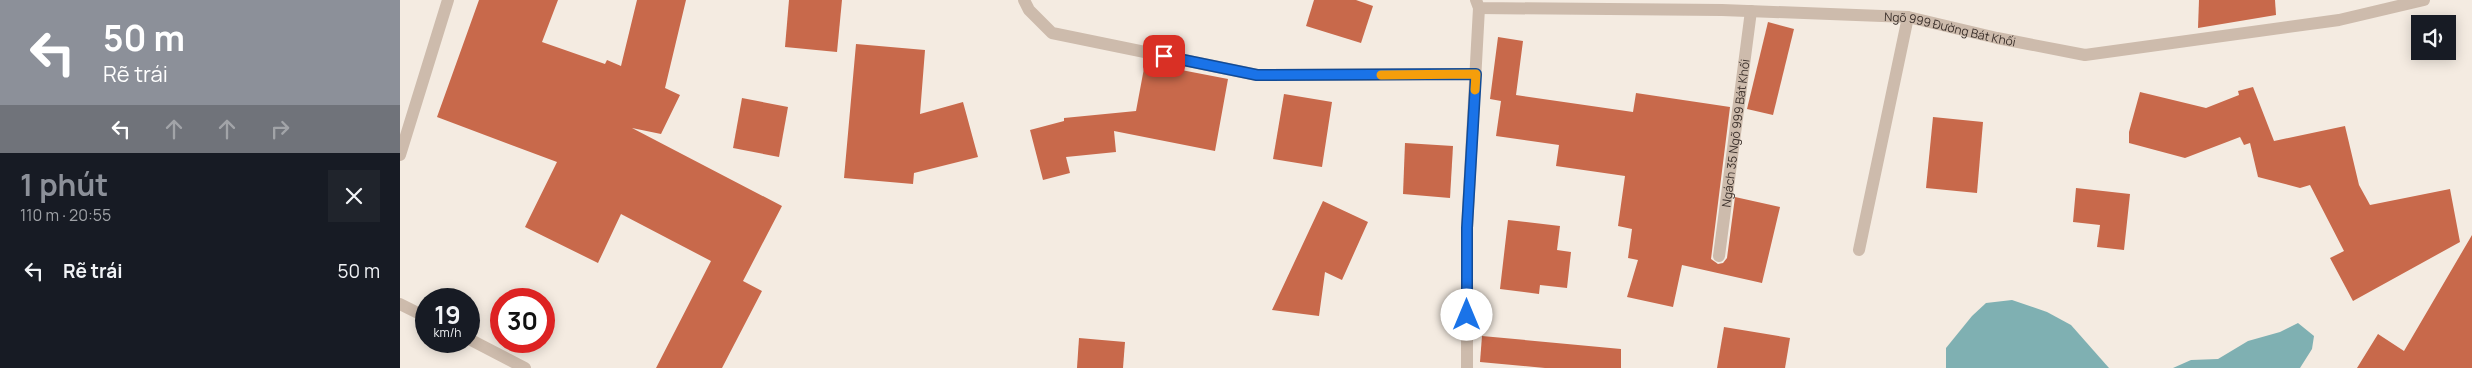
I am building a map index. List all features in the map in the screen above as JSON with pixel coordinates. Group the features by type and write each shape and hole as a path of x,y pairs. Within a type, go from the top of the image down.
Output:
{"street":[{"path":"400,155 448,0"},
{"path":"1024,0 1029,10 1052,33 1257,75 1476,74"},
{"name":"Ngõ 999 Đường Bát Khối","path":"1478,4 1908,17 1997,38 2085,55 2339,20 2424,0"},
{"path":"1467,368 1467,228 1478,4"},
{"name":"Ngách 35 Ngõ 999 Bát Khối","path":"1719,256 1751,11"},
{"path":"1859,250 1908,17"},
{"path":"400,304 415,312"},
{"path":"480,345 525,368"}],"water":[{"path":"2012,300 2047,312 2071,325 2109,368 1946,368 1946,348 1972,316 1986,303"},
{"path":"2298,323 2314,336 2312,349 2300,368 2173,368 2191,360 2218,359 2248,341 2280,332"}],"building":[{"path":"479,0 558,0 542,42 605,64 607,60 621,66 637,0 686,0 665,88 680,95 661,134 632,128 782,206 743,281 762,291 722,368 656,368 711,261 621,214 598,263 525,227 557,162 437,117"},
{"path":"789,0 842,0 837,52 785,47"},
{"path":"1314,0 1356,0 1373,6 1361,43 1306,26"},
{"path":"2199,0 2275,0 2276,15 2198,28"},
{"path":"1768,22 1794,29 1773,115 1747,109"},
{"path":"1498,37 1523,41 1516,95 1633,112 1636,93 1730,107 1711,259 1718,264 1723,263 1727,258 1735,197 1780,207 1762,283 1682,265 1673,307 1627,297 1638,260 1628,258 1632,229 1618,226 1625,176 1556,166 1559,145 1496,136 1501,101 1490,99"},
{"path":"856,44 925,50 920,114 963,102 978,157 914,173 913,184 844,178"},
{"path":"1145,63 1228,79 1215,151 1114,131 1116,152 1066,157 1070,173 1043,180 1030,130 1064,121 1064,118 1136,111"},
{"path":"2253,87 2274,141 2345,126 2359,185 2370,205 2450,189 2460,242 2353,301 2330,258 2344,251 2310,185 2300,188 2258,177 2250,143 2244,145 2240,137 2185,158 2129,143 2129,132 2140,92 2206,108 2239,95 2238,91"},
{"path":"1284,94 1332,102 1322,167 1273,159"},
{"path":"742,98 788,107 779,157 733,148"},
{"path":"1933,117 1983,122 1977,193 1926,188"},
{"path":"1405,143 1453,146 1450,198 1403,194"},
{"path":"2076,188 2130,194 2124,250 2097,247 2100,225 2073,222"},
{"path":"1323,201 1368,222 1342,280 1325,272 1319,316 1272,310"},
{"path":"1508,220 1560,226 1557,250 1571,252 1567,288 1540,285 1539,294 1500,289"},
{"path":"2472,235 2472,368 2357,368 2378,334 2404,351"},
{"path":"1724,327 1790,338 1785,368 1717,368"},
{"path":"1482,336 1621,349 1621,368 1545,368 1480,362"},
{"path":"1079,338 1125,342 1123,368 1077,368"}],"slow traffic":[{"path":"1381,75 1476,74 1475,90"}],"route":[{"path":"1164,56 1257,75 1476,74 1467,228 1467,315"}]}
